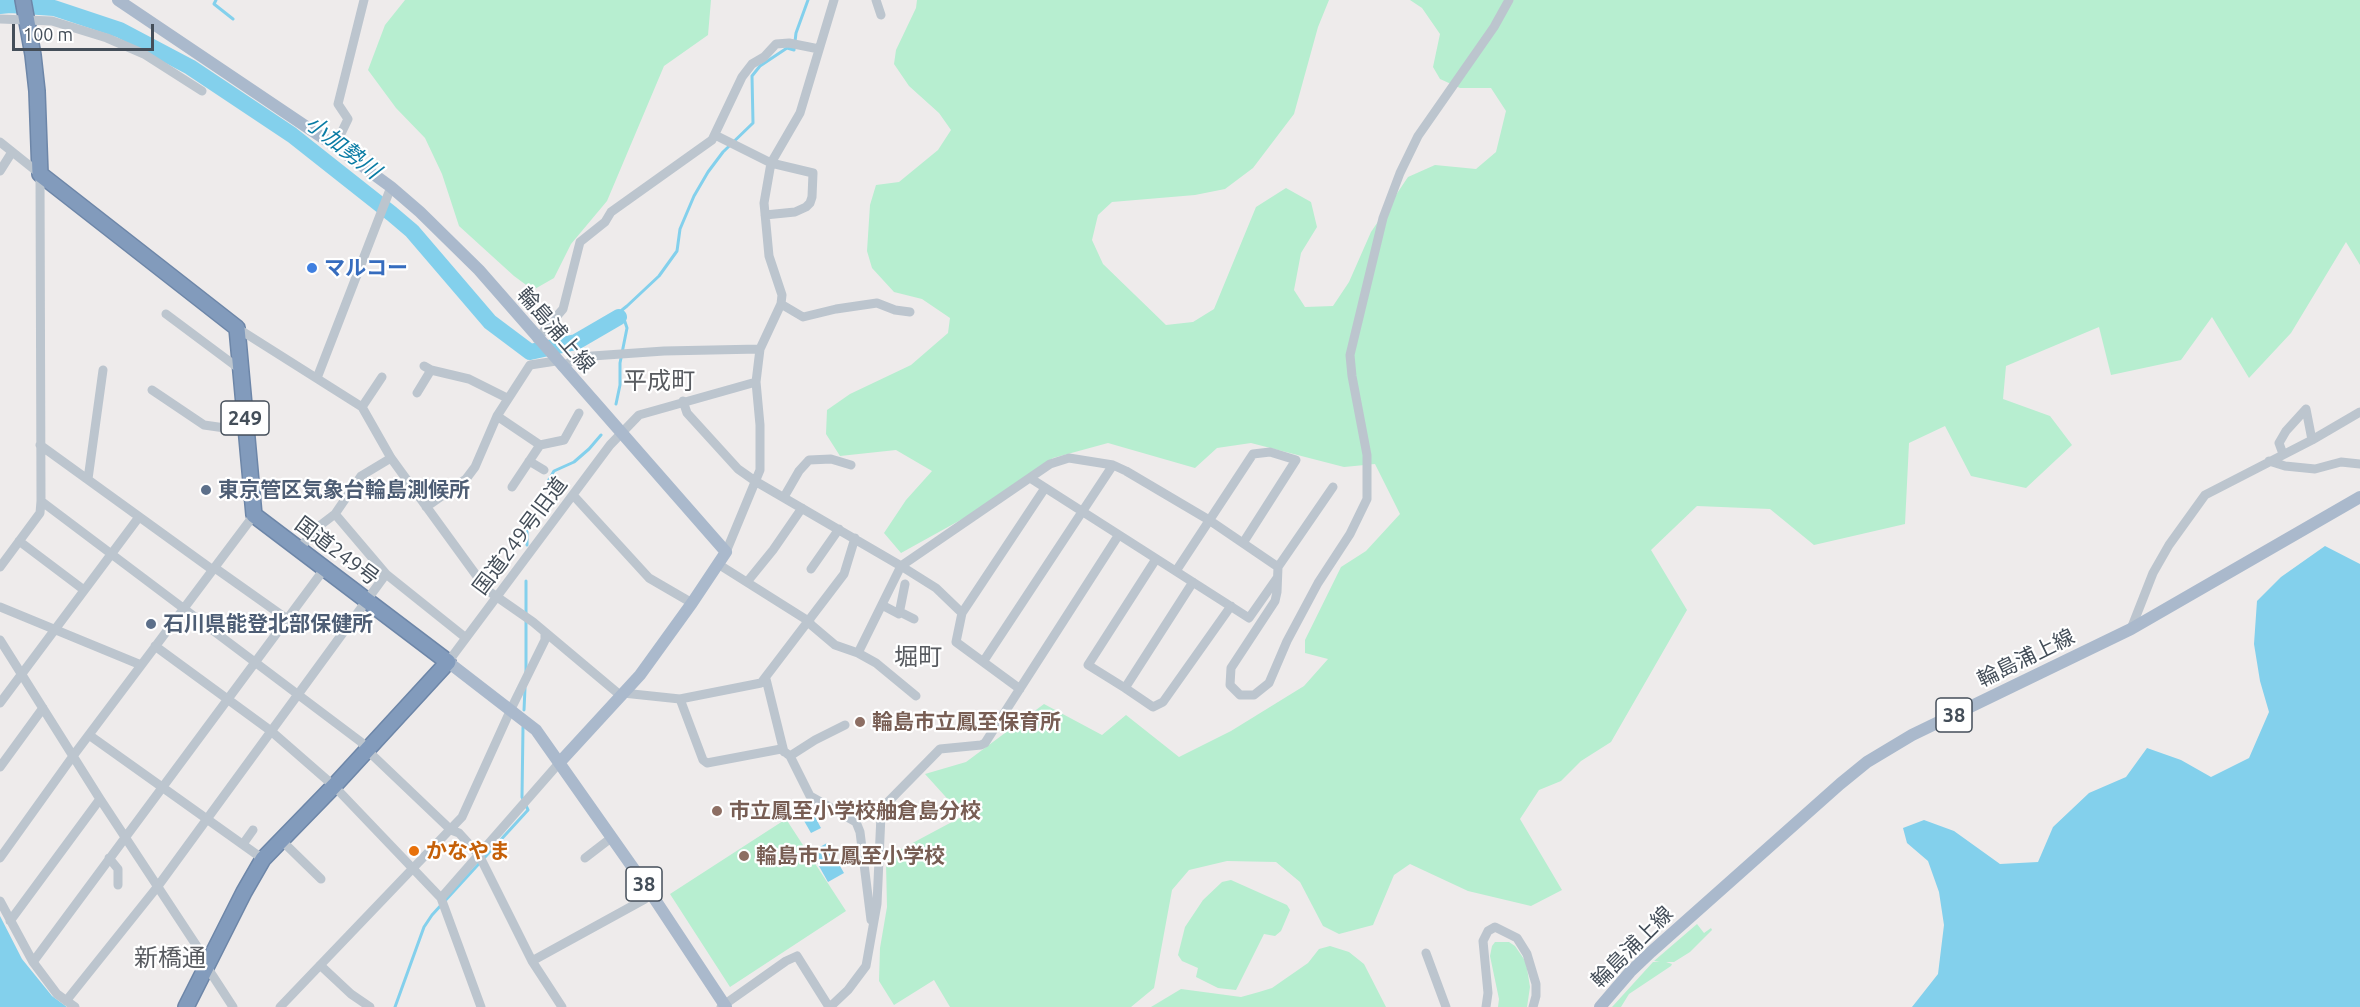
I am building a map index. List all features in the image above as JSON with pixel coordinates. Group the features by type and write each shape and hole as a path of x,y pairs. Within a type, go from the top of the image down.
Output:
{"highway":[{"path":"23,0 37,91 40,174 237,328"},
{"name":"249","path":"237,328 254,515"},
{"name":"国道249号","path":"254,515 448,662"},
{"path":"186,1007 263,859 448,662"}],"main road":[{"name":"輪島浦上線","path":"118,0 335,146 479,270 557,362 726,552"},
{"name":"輪島浦上線","path":"1600,1007 1622,980 1652,952 1867,762 1912,735 2131,629 2360,497"},
{"path":"560,762 650,662 726,552"},
{"name":"38","path":"448,662 536,729 650,892 724,1006"}],"street":[{"path":"335,146 348,119 338,104 364,0"},
{"path":"726,552 760,470 760,425 756,382 760,349 781,304 782,295 769,256 764,203 771,163 800,113 834,0"},
{"path":"876,0 881,15"},
{"path":"1333,486 1278,567 1278,592 1275,601 1231,668 1230,685 1240,695 1254,695 1269,683 1287,640 1318,583 1350,534 1367,499 1367,454 1350,354 1383,218 1400,173 1418,136 1494,27 1509,0"},
{"path":"0,19 52,21 107,38 144,54 202,91"},
{"path":"537,339 563,309 580,242 605,222 611,212 715,135 742,76 752,64 764,57 776,44 799,44 819,49"},
{"path":"715,135 771,163 813,173 812,197 806,207 795,212 765,215"},
{"path":"0,142 40,174 41,501 40,513 0,567"},
{"path":"0,171 12,152"},
{"path":"318,378 390,192"},
{"path":"781,304 803,317 877,303 895,310 910,312"},
{"path":"166,314 241,370"},
{"path":"237,328 362,407 391,458 480,582 491,594 522,613 622,694 680,699 761,683 766,680 844,574 855,538"},
{"path":"426,507 466,478 478,461 496,416 530,365 578,357 625,353 760,349"},
{"path":"417,393 427,368 470,379 507,398"},
{"path":"88,480 103,370"},
{"path":"362,407 382,377"},
{"name":"国道249号旧道","path":"448,662 573,495 621,433 639,415 756,382"},
{"path":"152,390 204,425 246,431"},
{"path":"683,402 687,414 738,469 755,482 855,538 936,588 962,613"},
{"path":"2283,454 2279,443 2286,431 2306,409 2312,440"},
{"path":"2131,629 2153,573 2169,545 2205,495 2312,440 2360,412"},
{"path":"512,488 540,445 564,440 579,413"},
{"path":"496,416 540,445"},
{"path":"40,445 210,568 215,568 287,619"},
{"path":"1176,571 1253,454 1270,452 1296,460 1243,543"},
{"path":"299,549 318,527 335,514 361,476 391,458"},
{"path":"858,653 901,566 1050,464 1069,458 1113,465 1126,471 1209,520 1278,567"},
{"path":"784,497 799,471 809,460 831,459 851,465"},
{"path":"529,461 544,470"},
{"path":"2269,461 2285,466 2315,469 2341,462 2360,464"},
{"path":"983,662 1113,465"},
{"path":"1030,478 1249,618 1277,578"},
{"path":"1020,689 956,642 962,613 1045,488"},
{"path":"573,495 649,578 692,603"},
{"path":"41,501 361,742 451,830 459,832 480,859 532,961 562,1007"},
{"path":"747,582 802,508"},
{"path":"335,514 386,574 466,638"},
{"path":"0,858 73,756 254,515"},
{"path":"0,703 139,517"},
{"path":"811,569 839,529"},
{"path":"724,1006 786,961 797,956 830,1007 848,990 866,966 877,904 881,815 886,804 940,748 985,743 1118,536"},
{"path":"19,541 84,590"},
{"path":"1156,559 1088,665 1153,707 1163,702 1231,606"},
{"path":"718,564 810,622 835,645 858,653 881,668 916,696"},
{"path":"33,962 325,568"},
{"path":"0,901 33,962 57,994 71,1004 386,574"},
{"path":"1125,688 1193,582"},
{"path":"900,612 905,584"},
{"path":"882,605 914,619"},
{"path":"0,607 141,665"},
{"path":"280,1007 462,817 545,640 545,633"},
{"path":"0,640 100,799 204,957 207,967 233,1007"},
{"path":"155,646 271,730 334,786 414,868 443,901 481,1007"},
{"path":"766,680 787,754 810,796 851,818 858,826 870,918 873,923"},
{"path":"680,699 703,760 707,763 781,749 787,754"},
{"path":"0,767 43,708"},
{"path":"787,754 845,725"},
{"path":"89,735 263,859"},
{"path":"443,901 560,762"},
{"path":"10,921 100,799"},
{"path":"243,844 253,830"},
{"path":"585,858 611,838"},
{"path":"281,840 321,879"},
{"path":"109,858 118,869 118,885"},
{"path":"532,961 645,899 650,892"},
{"path":"1486,1007 1488,993 1483,941 1488,931 1495,927 1517,938 1527,954 1536,984 1533,1007"},
{"path":"1426,953 1446,1007"},
{"path":"321,965 351,994 370,1007"}],"green space":[{"path":"405,0 711,0 708,35 664,66 607,201 571,244 554,278 533,290 514,276 459,226 442,174 425,138 396,108 368,70 385,25"},
{"path":"917,0 1329,0 1318,27 1294,114 1253,168 1225,189 1195,195 1112,202 1098,215 1092,240 1103,264 1166,325 1193,322 1214,309 1256,207 1286,188 1311,202 1317,227 1301,253 1294,290 1305,307 1333,306 1349,282 1371,232 1408,177 1435,165 1476,169 1496,152 1506,111 1491,88 1460,88 1440,79 1433,67 1440,34 1422,8 1410,0 2360,0 2360,265 2346,242 2291,333 2249,378 2212,317 2181,360 2111,375 2099,327 2006,366 2003,399 2050,416 2072,445 2026,488 1971,476 1945,426 1909,443 1905,524 1814,545 1770,509 1697,506 1651,550 1687,610 1611,742 1581,761 1561,781 1539,790 1520,819 1562,890 1531,906 1468,891 1410,864 1394,875 1373,925 1339,934 1323,926 1300,882 1276,862 1227,861 1189,870 1172,890 1154,988 1131,1007 950,1007 934,980 894,1005 879,981 880,948 887,907 886,863 892,854 963,816 925,774 966,762 1044,704 1102,735 1126,715 1179,757 1231,731 1304,686 1328,659 1305,653 1305,640 1341,567 1366,551 1400,514 1375,464 1344,467 1251,443 1217,448 1195,468 1108,443 1053,458 975,512 901,553 884,533 906,500 932,471 896,450 840,456 826,434 827,410 850,394 911,365 948,333 950,318 922,299 894,292 872,268 867,251 870,205 876,185 899,182 938,150 951,130 939,113 909,86 894,64 896,50 916,8"},
{"path":"786,819 846,911 730,987 670,894"},
{"path":"1231,880 1287,905 1290,910 1281,931 1275,936 1264,934 1236,990 1218,988 1196,977 1198,968 1182,961 1178,955 1185,927 1203,900 1222,882"},
{"path":"1697,924 1704,933 1711,928 1712,930 1690,952 1674,962 1666,962 1672,964 1671,966 1629,994 1621,1007 1612,1007 1653,962 1660,962 1654,961"},
{"path":"1495,942 1509,942 1515,946 1526,962 1530,987 1527,1007 1498,1007 1499,999 1490,956"},
{"path":"1330,946 1349,952 1364,964 1386,1007 1151,1007 1181,989 1241,997 1272,988 1308,963 1319,949"}],"water":[{"path":"2325,546 2360,564 2360,1007 1912,1007 1938,974 1944,925 1939,892 1928,861 1907,843 1903,828 1924,820 1954,831 2000,864 2038,862 2053,827 2089,793 2126,777 2147,748 2181,760 2211,777 2249,758 2269,712 2260,681 2254,644 2257,601 2281,577"},
{"path":"813,813 821,828 811,833 803,819"},
{"path":"827,843 844,873 828,882 811,852"},
{"path":"0,916 22,959 52,996 67,1007 0,1007"}],"waterway":[{"path":"216,0 214,4 233,19"},
{"path":"616,404 620,385 620,363 627,328 624,319 620,315 619,317 622,310 659,276 677,251 680,229 694,196 708,172 723,152 753,123 752,76 760,66 787,48 794,50 796,33 808,0"},
{"name":"小加勢川","path":"0,6 54,8 120,30 190,67 292,135 392,214 412,231 490,322 530,352 576,342 619,317"},
{"path":"547,483 554,471 574,462 601,435"},
{"path":"527,519 527,545"},
{"path":"526,581 526,673"},
{"path":"524,710 525,688"},
{"path":"395,1007 424,927 432,915 528,810 522,797 523,727"}],"place":[{"name":"マルコー","path":"312,268"},
{"name":"東京管区気象台輪島測候所","path":"206,490"},
{"name":"石川県能登北部保健所","path":"151,624"},
{"name":"輪島市立鳳至保育所","path":"860,722"},
{"name":"市立鳳至小学校舳倉島分校","path":"717,811"},
{"name":"かなやま","path":"414,851"},
{"name":"輪島市立鳳至小学校","path":"744,856"}],"district":[{"name":"平成町","path":"659,381"},
{"name":"堀町","path":"918,657"},
{"name":"新橋通","path":"170,958"}]}
